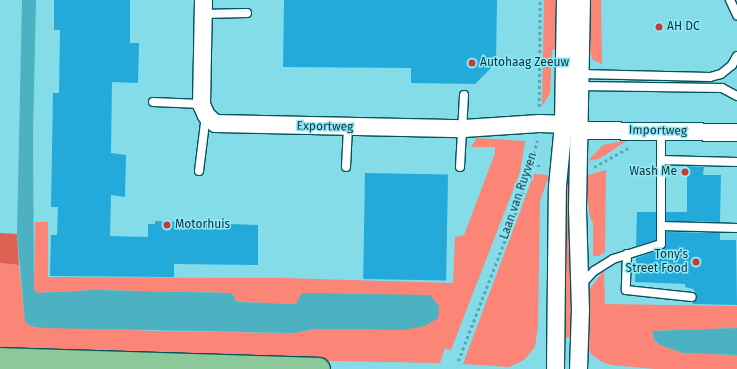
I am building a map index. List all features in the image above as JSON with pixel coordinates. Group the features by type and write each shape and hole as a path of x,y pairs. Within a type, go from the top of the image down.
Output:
{"main road":[{"path":"0,359 319,369"}],"street":[{"path":"555,369 557,186 563,124 565,0"},
{"path":"578,369 581,0"},
{"path":"202,7 203,110"},
{"name":"Exportweg","path":"203,110 215,124 230,125 463,128 539,123 563,124"},
{"name":"Importweg","path":"563,124 579,130 737,132"}],"lane":[{"path":"730,0 737,15"},
{"path":"202,7 246,13"},
{"path":"580,80 710,76 721,74 732,65 737,56"},
{"path":"580,80 722,88 737,96"},
{"path":"460,167 464,95"},
{"path":"153,102 203,110 199,171"},
{"path":"346,167 348,127"},
{"path":"578,288 594,270 613,259 661,244 661,131"},
{"path":"661,160 737,162"},
{"path":"661,226 737,228"},
{"path":"627,254 626,290 692,296"}],"path":[{"name":"Laan van Ruyven","path":"458,361 534,160 539,123 540,0"}],"shaded area":[{"path":"544,0 562,0 561,50 552,50 550,93 542,106"},
{"path":"584,0 601,0 602,64 593,60 584,34"},
{"path":"477,138 525,141 520,172 451,350 445,348 440,363 0,355 0,263 19,265 25,321 31,326 157,331 294,333 315,329 403,330 303,293 296,304 237,302 232,293 94,290 37,293 34,289 35,222 48,222 48,277 283,278 453,283 455,237 464,235 495,153 495,147 471,147"},
{"path":"628,140 599,159 588,161 603,145"},
{"path":"606,170 605,252 599,256 593,256 593,223 590,217 584,176"},
{"path":"534,174 549,175 540,201 538,324 535,347 524,360 509,367 463,364"},
{"path":"566,176 574,176 571,338 565,337"},
{"path":"0,233 17,234 19,265 0,263"},
{"path":"604,270 605,304 737,306 737,328 652,331 654,340 660,345 683,353 737,355 737,369 655,369 611,365 600,361 591,354 585,341 586,294"}],"water":[{"path":"22,0 36,0 33,135 34,289 37,293 94,290 232,293 237,302 296,304 302,293 430,295 439,306 438,318 425,326 403,330 315,329 294,333 44,328 31,326 25,322 17,234"},
{"path":"737,328 737,355 683,353 660,345 654,340 652,331"}],"building":[{"path":"54,0 130,0 130,43 139,43 138,83 112,82 111,153 126,155 125,197 111,195 110,236 148,237 148,224 155,224 155,221 258,225 258,265 174,264 174,277 50,276 51,235 57,235 58,207 51,207 53,93 59,93 60,30 54,30"},
{"path":"284,0 497,0 496,63 475,84 411,83 411,68 283,67"},
{"path":"687,166 704,167 703,175 721,175 720,222 666,221 666,212 687,212"},
{"path":"365,173 448,174 446,280 363,279"},
{"path":"637,212 656,212 656,240 636,246"},
{"path":"666,232 720,233 720,240 736,240 737,305 692,304 697,295 693,289 685,287 685,284 635,282 636,258 665,248"}],"place":[{"name":"AH DC","path":"659,27"},
{"name":"Autohaag Zeeuw","path":"472,63"},
{"name":"Wash Me","path":"685,172"},
{"name":"Motorhuis","path":"167,225"},
{"name":"Tony's Street Food","path":"696,262"}]}
